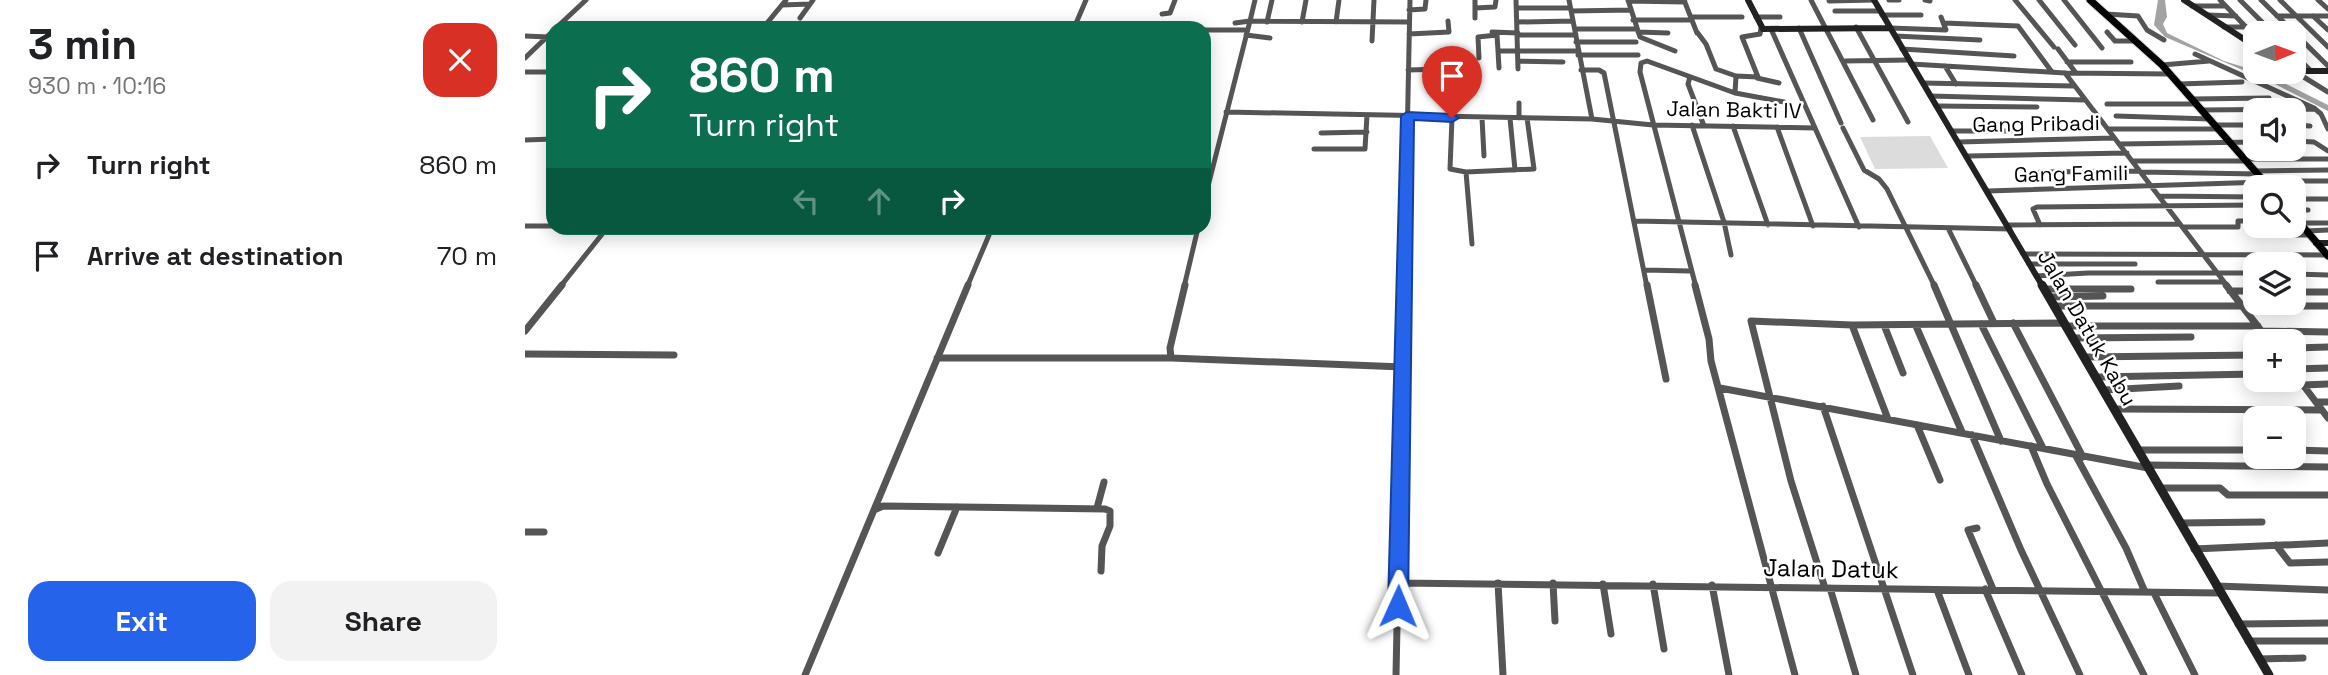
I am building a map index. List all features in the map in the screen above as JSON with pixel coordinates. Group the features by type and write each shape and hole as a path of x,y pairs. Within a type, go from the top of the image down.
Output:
{"main road":[{"path":"2090,0 2162,65 2243,158"},
{"path":"2246,161 2259,175"},
{"path":"2306,231 2328,255"}],"street":[{"path":"564,21 586,0"},
{"path":"1077,21 1086,0"},
{"path":"1162,14 1170,13 1175,0"},
{"path":"1211,173 1255,0"},
{"path":"1266,22 1272,0"},
{"path":"1302,22 1307,0"},
{"path":"1336,31 1339,0"},
{"path":"1372,41 1374,0"},
{"path":"1396,675 1410,0"},
{"path":"1409,10 1427,10 1426,0"},
{"path":"1475,0 1475,18"},
{"path":"1475,8 1495,7 1496,0"},
{"path":"1516,0 1518,69"},
{"path":"1569,0 1592,119"},
{"path":"1675,51 1644,39 1637,31 1628,0 1685,1 1697,33 1706,44 1716,69 1737,76 1779,83"},
{"path":"1748,0 1761,28 1760,34 1742,37 1757,78"},
{"path":"1811,0 1845,61 1873,120"},
{"path":"1829,1 1874,0"},
{"name":"Jalan Datuk Kabu","path":"1874,0 1968,156 2054,306 2061,323 2097,377 2145,468 2160,488 2269,675"},
{"path":"1889,0 1899,0"},
{"path":"1925,0 1930,1"},
{"path":"2015,0 2075,73"},
{"path":"2039,0 2075,45"},
{"path":"2064,0 2102,48"},
{"path":"2184,0 2243,39"},
{"path":"2220,0 2243,24"},
{"path":"2240,0 2261,21"},
{"path":"2261,0 2328,69 2307,71"},
{"path":"2280,0 2328,47"},
{"path":"2318,0 2327,8"},
{"path":"769,21 784,2 811,2"},
{"path":"800,18 811,2"},
{"path":"2192,5 2227,6"},
{"path":"1517,8 1631,10"},
{"path":"1835,11 1921,15"},
{"path":"2106,14 2138,16 2147,30 2164,40"},
{"path":"2207,15 2236,16"},
{"path":"2277,16 2328,16"},
{"path":"2313,16 2328,30"},
{"path":"1633,20 1742,17"},
{"path":"1756,17 1780,18"},
{"path":"2002,19 2007,26"},
{"path":"1761,28 1890,27 1946,30 1942,20 2007,26 2021,29 2052,72"},
{"path":"1409,34 1448,33 1448,21"},
{"path":"1518,22 1573,21"},
{"path":"1235,23 1409,22"},
{"path":"1856,27 1908,122"},
{"path":"2224,27 2243,27"},
{"path":"1799,28 1864,170 1884,184 1946,310 2001,441"},
{"path":"1771,29 1859,227"},
{"path":"1211,30 1270,38"},
{"path":"1492,32 1668,33"},
{"path":"2107,32 2115,41 2134,41"},
{"path":"1479,58 1479,35 1497,35 1499,68"},
{"path":"525,36 546,37"},
{"path":"1895,36 1980,40"},
{"path":"525,58 546,40"},
{"path":"1576,42 1636,42"},
{"path":"1902,49 2014,56"},
{"path":"1537,50 1538,68"},
{"path":"1498,51 1537,50 1638,55"},
{"path":"2195,54 2317,110 2328,129"},
{"path":"1408,70 1444,69 1448,56"},
{"path":"2320,58 2328,58"},
{"path":"1845,61 1874,60 2065,73 2170,74"},
{"path":"1518,61 1563,62"},
{"path":"2162,65 2209,61"},
{"path":"1784,102 1735,93 1651,62 1642,62 1640,72 1653,125 1795,675"},
{"path":"2067,62 2131,62"},
{"path":"1945,66 1956,84"},
{"path":"2307,67 2311,71"},
{"path":"1979,68 1989,84"},
{"path":"1581,70 1603,72 1667,379"},
{"path":"525,72 546,72"},
{"path":"2045,72 2054,85"},
{"path":"2065,73 2260,328"},
{"path":"1735,93 1737,76"},
{"path":"1690,77 1689,84 1704,126"},
{"path":"2307,78 2328,92"},
{"path":"2179,84 2242,82"},
{"path":"1923,83 2074,86"},
{"path":"2315,83 2328,83"},
{"path":"1930,96 2085,100"},
{"path":"2197,104 2269,97"},
{"path":"1519,103 1519,118"},
{"path":"2107,104 2197,104 2317,110"},
{"path":"1936,106 2037,107"},
{"name":"Jalan Bakti IV","path":"1226,112 1592,119 1653,125 1815,128"},
{"path":"1314,149 1364,150 1367,115"},
{"path":"2116,116 2191,119 2214,125 2243,125"},
{"path":"1452,118 1450,169 1466,172 1534,167 1527,118"},
{"path":"1482,118 1484,156"},
{"path":"1510,118 1515,170"},
{"path":"2191,119 2199,130"},
{"path":"1692,125 1724,222 1731,255"},
{"path":"2108,129 2199,130 2214,125"},
{"path":"1733,126 1768,225"},
{"path":"2306,126 2310,126"},
{"path":"1777,127 1813,226"},
{"path":"1953,131 2014,131"},
{"path":"1321,133 1367,132"},
{"name":"Gang Pribadi","path":"1959,142 2114,138"},
{"path":"525,140 546,139"},
{"path":"2120,144 2243,142"},
{"path":"2306,142 2314,142 2328,151"},
{"path":"1968,156 2127,153"},
{"path":"2306,159 2328,159"},
{"path":"2133,161 2243,160"},
{"path":"2042,180 2040,172 2328,170"},
{"path":"1466,172 1472,244"},
{"path":"2306,182 2328,181"},
{"name":"Gang Famili","path":"1988,191 2243,184"},
{"path":"2159,196 2243,197"},
{"path":"2306,199 2328,199"},
{"path":"2040,225 2035,207 2243,205"},
{"path":"1635,221 1905,228 2040,225 2238,227 2238,221 2243,221"},
{"path":"2306,224 2328,223"},
{"path":"2306,225 2328,230"},
{"path":"525,226 546,226"},
{"path":"1948,228 1993,323"},
{"path":"525,331 601,235"},
{"path":"805,675 989,235"},
{"path":"1171,358 1170,348 1196,235"},
{"path":"2316,243 2328,243"},
{"path":"2023,254 2328,255"},
{"path":"2029,264 2135,264"},
{"path":"1645,270 1690,271"},
{"path":"2036,276 2243,273"},
{"path":"2306,274 2328,275"},
{"path":"2158,282 2223,282"},
{"path":"2046,293 2131,289"},
{"path":"2230,291 2243,291"},
{"path":"2306,292 2328,292"},
{"path":"2046,293 2103,296"},
{"path":"2054,306 2328,306"},
{"path":"1856,675 1791,481 1751,321 1916,326 2061,323 2328,332"},
{"path":"2013,323 2126,548 2196,675"},
{"path":"1981,324 2043,448"},
{"path":"1852,325 1888,419"},
{"path":"1884,325 1903,373"},
{"path":"1916,326 1962,432"},
{"path":"2072,338 2191,337"},
{"path":"2306,348 2328,347"},
{"path":"525,354 674,355"},
{"path":"2084,357 2243,355"},
{"path":"937,358 1171,358 1403,366"},
{"path":"2306,371 2328,368"},
{"path":"2097,377 2243,374"},
{"path":"2306,385 2328,384"},
{"path":"2104,390 2179,386"},
{"path":"1720,388 2145,468 2328,467"},
{"path":"2306,389 2328,418"},
{"path":"2316,401 2328,401"},
{"path":"1823,406 1913,675"},
{"path":"2115,409 2322,410"},
{"path":"1917,425 1940,480"},
{"path":"1972,435 2080,675"},
{"path":"2031,446 2047,484 2144,675"},
{"path":"2137,450 2243,450"},
{"path":"2306,450 2328,450"},
{"path":"1097,508 1104,482"},
{"path":"2160,488 2220,488 2228,495 2328,495"},
{"path":"874,510 883,506 1097,508 1110,511 1111,518 1102,546 1101,571"},
{"path":"938,553 957,508"},
{"path":"2180,523 2262,522"},
{"path":"1977,528 1968,530 2022,675"},
{"path":"525,532 544,532"},
{"path":"2194,549 2328,543"},
{"path":"2276,545 2290,563 2328,562"},
{"name":"Jalan Datuk","path":"1399,583 1653,584 2101,592 2328,590"},
{"path":"1497,583 1503,675"},
{"path":"1553,583 1555,621"},
{"path":"1603,584 1611,634"},
{"path":"1653,584 1664,649"},
{"path":"1711,585 1729,675"},
{"path":"1937,590 1969,675"},
{"path":"2238,624 2328,623"},
{"path":"2248,641 2328,641"},
{"path":"2259,659 2303,658"}],"shaded area":[{"path":"2158,0 2165,0 2167,17 2163,24 2167,33 2224,61 2243,67 2243,70 2165,37 2154,25"},
{"path":"2275,84 2286,84 2328,105 2328,111"},
{"path":"1930,136 1948,168 1875,169 1860,137"}],"route":[{"path":"1398,606 1407,116 1452,118"}]}
